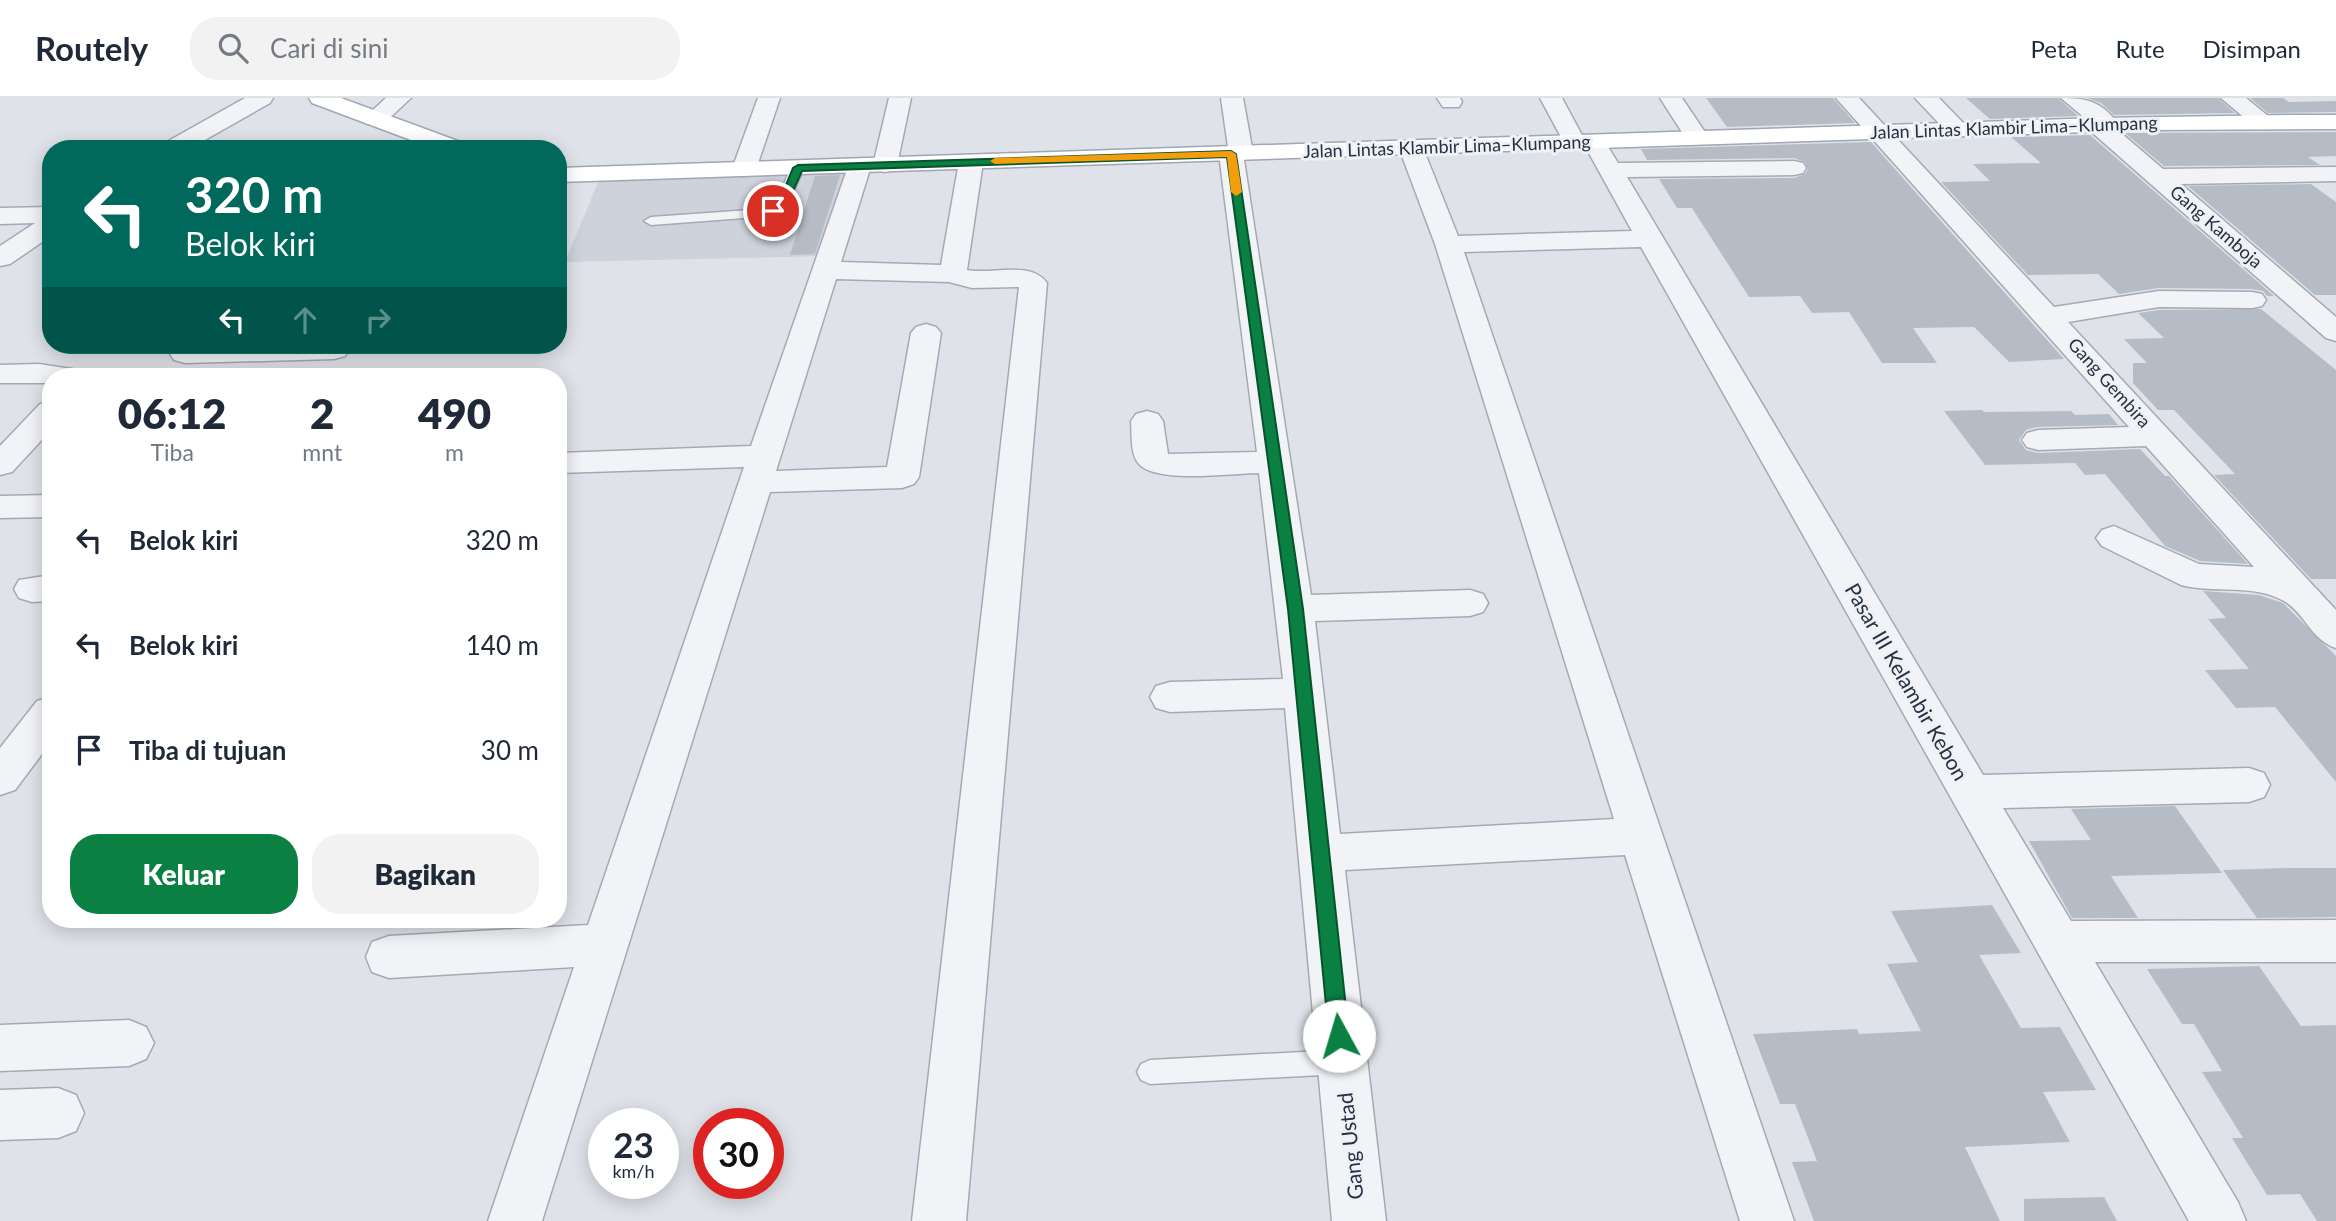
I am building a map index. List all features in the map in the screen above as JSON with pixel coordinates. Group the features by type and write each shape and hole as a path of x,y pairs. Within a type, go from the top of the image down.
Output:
{"main road":[{"path":"320,98 425,140"},
{"name":"Jalan Lintas Klambir Lima–Klumpang","path":"567,175 1411,148 1593,152 1697,138 1959,131 2100,123 2261,120 2333,124"}],"street":[{"path":"187,140 262,98"},
{"path":"375,119 400,98"},
{"path":"744,169 769,98"},
{"path":"515,1221 825,270 900,98"},
{"name":"Gang Ustad","path":"1232,98 1236,153 1273,462 1295,609 1359,1221"},
{"name":"Pasar III Kelambir Kebon","path":"1551,98 1593,152 1650,239 2219,1221"},
{"path":"1671,98 1697,138"},
{"name":"Gang Gembira","path":"1847,98 1882,133 2336,634"},
{"path":"1926,98 1959,131"},
{"name":"Gang Kamboja","path":"2072,98 2160,177 2330,321"},
{"path":"2232,98 2261,120"},
{"path":"1411,148 1448,244 1639,836 1767,1221"},
{"path":"1593,152 1794,168"},
{"path":"953,274 971,162"},
{"path":"2160,177 2336,174"},
{"path":"0,216 42,215"},
{"path":"0,258 42,230"},
{"path":"1448,244 1650,239"},
{"path":"825,270 953,274 969,279 1023,279 1033,283 939,1221"},
{"path":"2048,316 2159,299 2252,300"},
{"path":"567,463 760,469 902,477 926,333"},
{"path":"319,368 330,354"},
{"path":"0,373 42,373"},
{"path":"1147,421 1149,446 1152,457 1157,462 1170,465 1273,462"},
{"path":"0,465 39,435"},
{"path":"2038,440 2157,436"},
{"path":"0,507 42,506"},
{"path":"2114,538 2194,576 2246,577 2298,592"},
{"path":"1295,609 1470,603"},
{"path":"1170,697 1303,693"},
{"path":"0,778 42,724"},
{"path":"1970,792 2249,785"},
{"path":"1320,853 1639,836"},
{"path":"2057,942 2336,941"},
{"path":"389,957 603,945"},
{"path":"0,1048 129,1044"},
{"path":"0,1115 58,1113"}],"lane":[{"path":"651,221 767,213 781,206 798,168"},
{"path":"1150,1072 1342,1062"}],"shaded area":[{"path":"853,167 826,256 567,262 601,175"}],"building":[{"path":"1706,98 1833,98 1855,123 1727,127"},
{"path":"1966,98 2058,98 2078,116 1990,119"},
{"path":"2087,98 2218,98 2235,113 2114,115 2101,103"},
{"path":"2250,98 2283,98 2289,102 2336,101 2336,112 2268,113"},
{"path":"2336,132 2336,156 2308,157 2320,165 2164,166 2125,133"},
{"path":"2090,135 2274,296 2267,296 2263,291 2252,289 2159,288 2119,294 2098,274 2028,275 1941,182 1990,181 1973,164 2041,163 2011,137"},
{"path":"1871,142 2064,359 2009,362 1974,327 1913,328 1937,363 1882,363 1849,312 1812,313 1800,296 1749,297 1692,208 1677,208 1659,179 1794,178 1805,174 1808,169 1805,162 1794,158 1647,160 1641,149"},
{"path":"840,175 815,254 790,255 815,176"},
{"path":"2311,184 2336,202 2336,295 2315,295 2188,186"},
{"path":"2261,309 2336,370 2336,579 2311,579 2214,475 2235,474 2174,410 2158,410 2133,383 2133,363 2147,363 2124,339 2164,338 2138,313 2159,310"},
{"path":"1944,411 2109,414 2118,425 2037,427 2026,430 2019,440 2026,450 2038,453 2140,449 2165,476 2169,476 2248,564 2200,561 2165,546 2105,474 2085,475 2075,463 1985,465"},
{"path":"2203,591 2259,595 2283,603 2336,656 2336,782 2275,707 2236,708 2205,670 2249,669 2208,619 2226,618"},
{"path":"2175,806 2222,873 2111,876 2138,918 2072,918 2029,841 2091,840 2071,809"},
{"path":"2336,868 2336,917 2257,918 2223,870"},
{"path":"1992,905 2021,953 1979,955 2021,1028 2060,1027 2096,1090 2043,1092 2070,1142 1965,1147 2000,1221 1814,1221 1792,1162 1817,1161 1795,1104 1780,1104 1753,1034 1857,1029 1859,1034 1921,1031 1887,964 1918,962 1891,911"},
{"path":"2259,966 2301,1026 2336,1025 2336,1221 2317,1221 2300,1194 2267,1195 2232,1138 2243,1138 2202,1072 2222,1071 2194,1024 2182,1024 2147,969"},
{"path":"2104,1197 2117,1221 2024,1221 2024,1199"}],"slow traffic":[{"path":"995,161 1231,154 1236,192"}],"route":[{"path":"773,211 781,206 788,195 798,168 1231,154 1295,609 1339,1036"}]}
